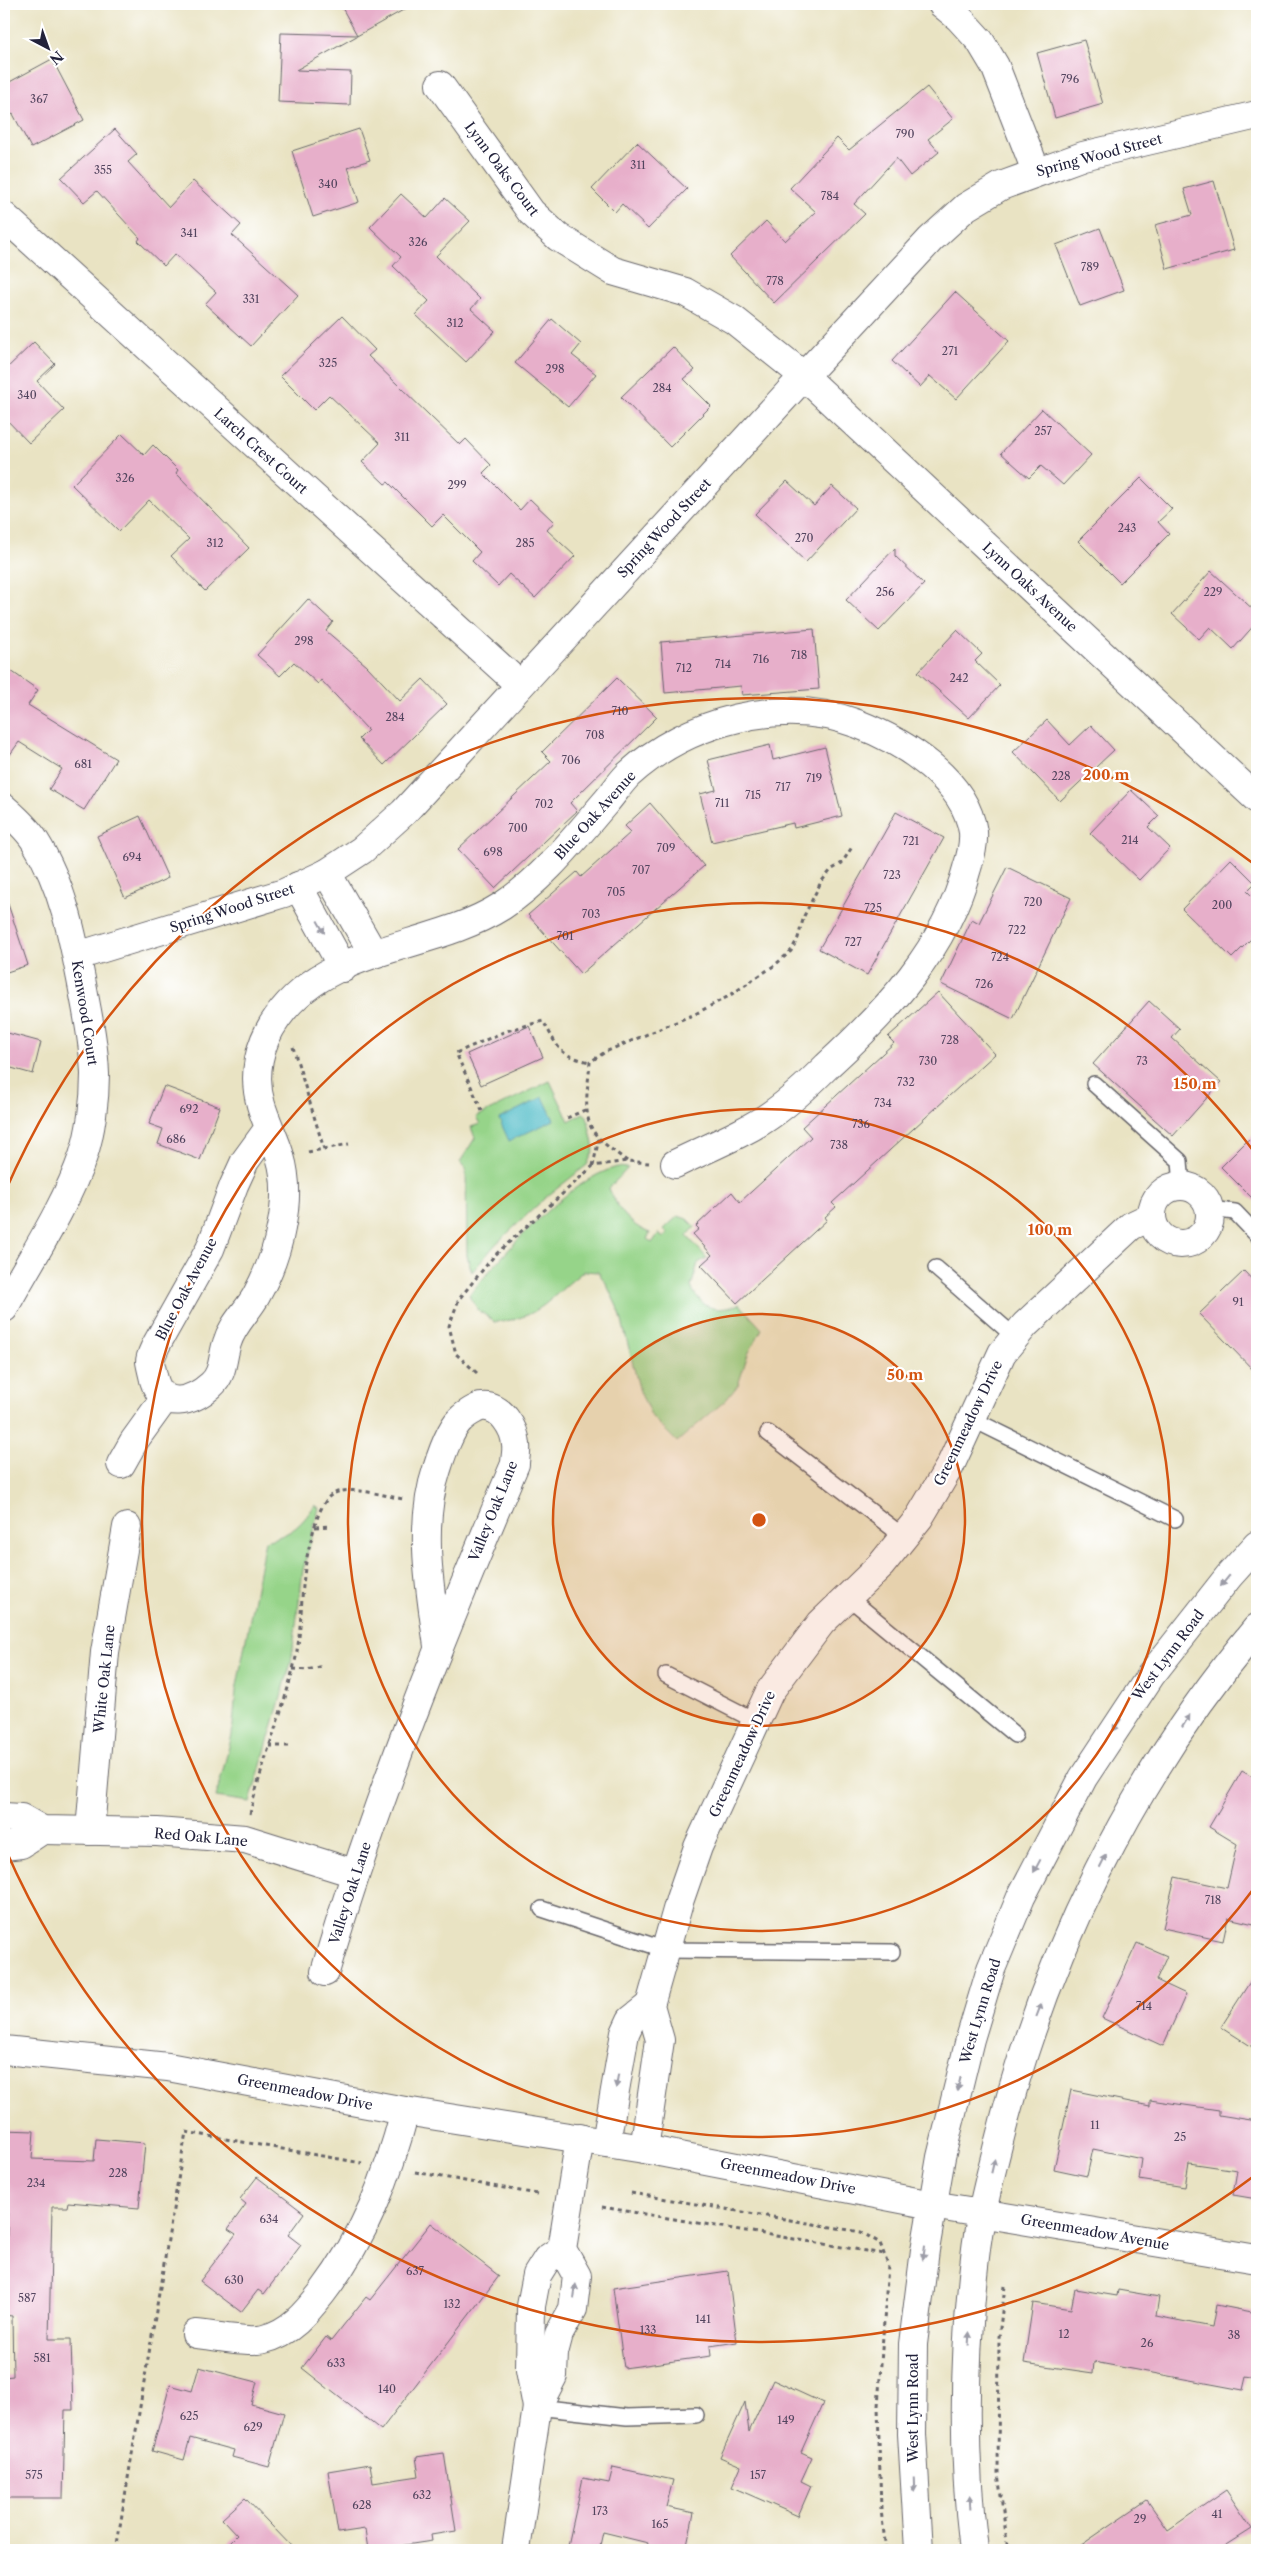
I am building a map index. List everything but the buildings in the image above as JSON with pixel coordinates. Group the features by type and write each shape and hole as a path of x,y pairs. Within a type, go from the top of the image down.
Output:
{"street":[{"path":"942,4 959,18 980,41 996,66 1036,172"},
{"name":"Lynn Oaks Court","path":"440,85 531,212 558,237 613,271 685,292 734,320 804,376"},
{"name":"Spring Wood Street","path":"77,956 284,893 327,872 362,850 404,812 931,239 966,207 1001,186 1083,156 1257,115"},
{"name":"Larch Crest Court","path":"4,216 520,685"},
{"name":"Lynn Oaks Avenue","path":"804,376 1257,799"},
{"name":"Blue Oak Avenue","path":"269,1128 245,1161 234,1184 210,1250 156,1344 150,1362 158,1392 165,1398 178,1401 193,1396 211,1385 221,1370 229,1336 255,1297 277,1243 286,1194 280,1157 259,1100 257,1068 264,1039 278,1016 295,998 317,980 373,953 465,926 504,905 542,873 627,776 657,754 688,736 721,723 750,716 788,713 826,715 859,724 911,750 951,786 964,806 972,828 974,847 962,888 950,916 913,977 869,1028 770,1117 675,1164"},
{"name":"Kenwood Court","path":"4,808 34,840 52,872 61,897 77,956 92,1041 95,1075 90,1123 83,1156 68,1190 4,1308"},
{"path":"327,872 373,953"},
{"path":"298,886 343,968"},
{"path":"1182,1186 1199,1193 1206,1200 1209,1209 1207,1227 1194,1241 1185,1244 1166,1240 1159,1234 1152,1216 1153,1207 1164,1192 1182,1186"},
{"name":"Greenmeadow Drive","path":"650,2005 680,1899 698,1847 770,1691 821,1623 881,1565 919,1518 950,1466 1002,1353 1015,1336 1130,1226 1152,1216"},
{"path":"121,1464 134,1440 165,1398"},
{"name":"Valley Oak Lane","path":"325,1972 354,1873 438,1646 515,1464 516,1445 509,1423 496,1410 489,1408 481,1407 460,1419 448,1440 436,1470 429,1502 428,1570 438,1646"},
{"name":"White Oak Lane","path":"90,1832 105,1652 127,1527"},
{"name":"West Lynn Road","path":"919,2550 912,2434 913,2344 932,2205 970,2039 991,1968 1021,1897 1083,1778 1151,1675 1229,1576 1257,1545"},
{"path":"974,2550 967,2449 967,2367 975,2256 982,2213 1008,2104 1026,2043 1057,1961 1126,1816 1191,1714 1257,1628"},
{"name":"Red Oak Lane","path":"4,1817 21,1818 42,1830 157,1832 245,1839 354,1873"},
{"path":"4,1846 21,1844 42,1830"},
{"path":"537,2407 530,2370 532,2331 530,2315 537,2276 547,2259 562,2248 625,2033 631,2020 650,2005 660,2040 644,2149"},
{"name":"Greenmeadow Drive","path":"4,2050 168,2067 405,2111 644,2149 932,2205"},
{"path":"196,2334 262,2340 298,2323 332,2280 358,2239 389,2168 405,2111"},
{"name":"Greenmeadow Avenue","path":"932,2205 1257,2260"},
{"path":"516,2550 537,2407 553,2376 554,2353 559,2334 573,2309 577,2276 562,2248"},
{"path":"530,2315 535,2323 545,2328 557,2325 569,2318"}],"lane":[{"path":"1094,1084 1180,1162 1182,1186"},
{"path":"1209,1209 1235,1212 1257,1235"},
{"path":"936,1268 1015,1336"},
{"path":"972,1419 1175,1519"},
{"path":"768,1433 904,1537"},
{"path":"848,1597 1015,1735"},
{"path":"666,1675 756,1721"},
{"path":"542,1909 666,1950 892,1952"},
{"path":"537,2407 627,2417 696,2415"}],"path":[{"path":"482,1111 456,1053 506,1030 543,1021 562,1052 568,1057 590,1062 605,1052 703,1010 729,996 792,951 804,916 821,882 830,870 842,863 852,848"},
{"path":"292,1046 324,1149"},
{"path":"590,1062 587,1109 592,1128 599,1137 627,1161"},
{"path":"568,1118 587,1109"},
{"path":"593,1166 599,1137"},
{"path":"280,1157 349,1144"},
{"path":"478,1374 456,1354 449,1326 459,1299 494,1256 593,1166 627,1161 675,1164"},
{"path":"252,1805 268,1746 288,1691 293,1669 300,1630 307,1557 315,1526 328,1498 339,1490 348,1489 375,1494"},
{"path":"315,1526 330,1526"},
{"path":"293,1669 307,1670 324,1666"},
{"path":"268,1746 291,1746"},
{"path":"116,2550 186,2132 537,2194"},
{"path":"631,2193 861,2232 880,2243 888,2265 878,2406 881,2510 886,2550"},
{"path":"602,2207 884,2254"},
{"path":"1005,2286 1000,2337 998,2473 1008,2550"}],"green space":[{"path":"550,1081 569,1121 583,1113 587,1116 594,1149 587,1165 545,1198 495,1245 472,1272 467,1256 466,1169 460,1162 475,1138 471,1127 480,1124 476,1117"},
{"path":"617,1167 628,1168 609,1188 612,1195 630,1221 650,1233 647,1239 652,1243 659,1233 663,1238 668,1234 664,1229 678,1216 687,1219 695,1227 687,1236 707,1258 698,1263 691,1287 700,1301 711,1308 717,1309 739,1304 762,1329 748,1354 738,1385 726,1400 677,1442 652,1417 640,1392 620,1313 606,1283 598,1272 584,1271 544,1305 524,1316 511,1320 495,1322 478,1310 469,1295 517,1240 557,1203 577,1187 597,1175"},
{"path":"315,1505 319,1508 303,1570 291,1663 250,1802 216,1797 232,1735 236,1691 265,1541 282,1536 294,1529"}],"water":[{"path":"543,1097 554,1120 509,1141 499,1119"}]}
